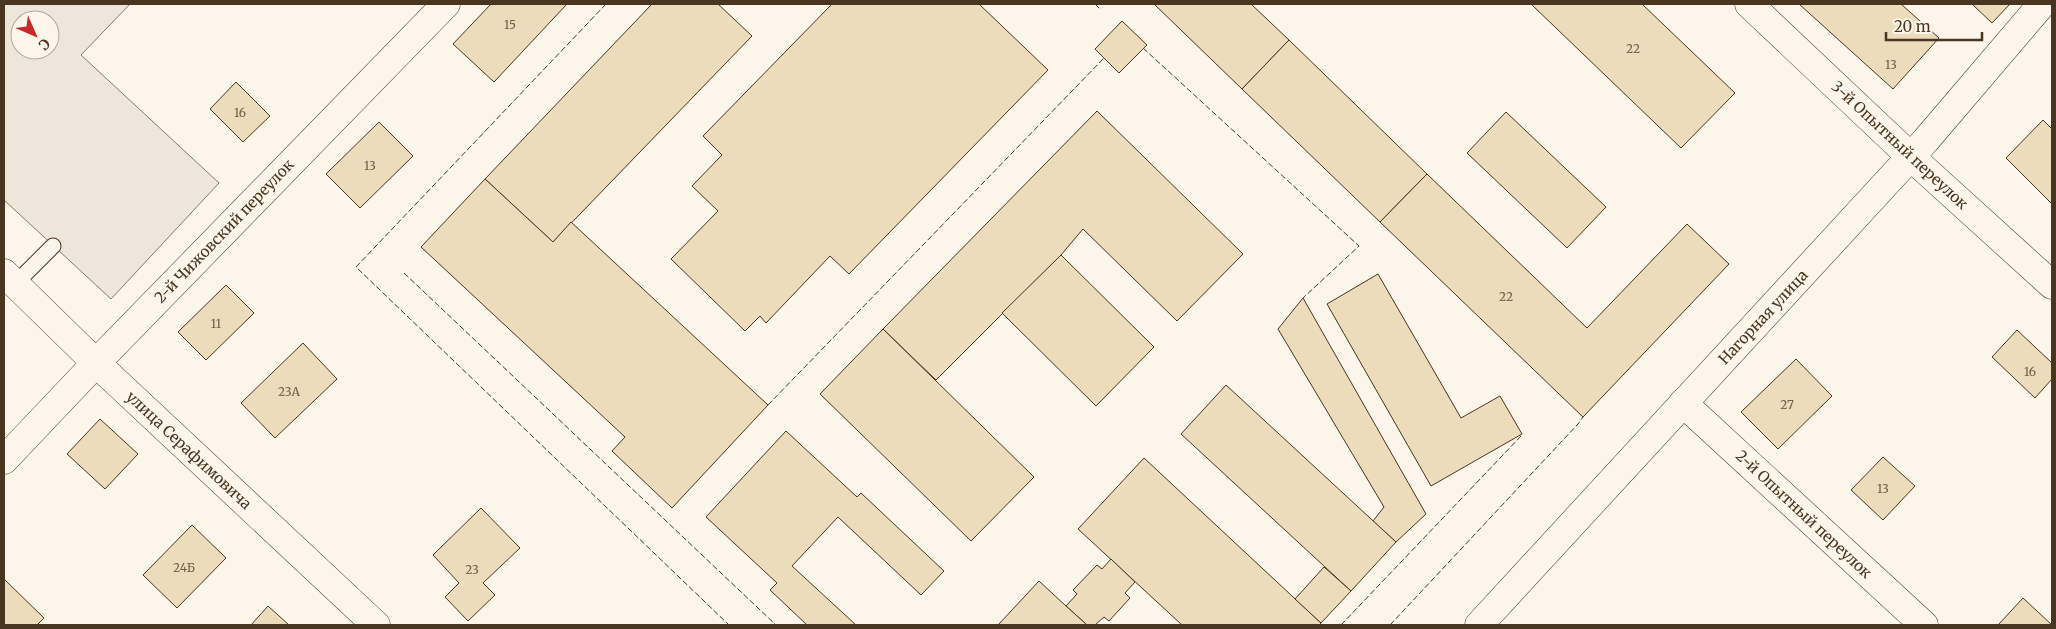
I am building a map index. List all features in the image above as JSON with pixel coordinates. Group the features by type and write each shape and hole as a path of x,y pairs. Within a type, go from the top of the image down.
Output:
{"street":[{"name":"2-й Чижовский переулок","path":"4,460 446,4"},
{"name":"3-й Опытный переулок","path":"1749,4 1910,157 2052,285"},
{"name":"Нагорная улица","path":"1479,625 1910,157 2042,4"},
{"name":"улица Серафимовича","path":"9,278 96,363 376,625"},
{"name":"2-й Опытный переулок","path":"1683,403 1924,625"}],"lane":[{"path":"9,278 53,246"}],"shaded area":[{"path":"4,4 130,4 81,55 219,183 111,299 4,200"}],"building":[{"path":"491,4 567,4 494,82 453,44"},
{"path":"652,4 718,4 752,36 553,242 485,179"},
{"path":"832,4 979,4 1048,70 849,274 830,256 766,323 760,316 745,331 671,259 718,211 692,186 722,155 703,136"},
{"path":"1154,4 1251,4 1289,40 1242,89"},
{"path":"1531,4 1642,4 1735,93 1681,148"},
{"path":"1799,4 1901,4 1939,38 1893,89"},
{"path":"1972,4 2010,4 1992,23"},
{"path":"1122,21 1147,45 1119,73 1095,49"},
{"path":"1289,40 1427,174 1380,222 1242,89"},
{"path":"236,82 270,116 243,142 210,109"},
{"path":"1097,111 1243,254 1177,321 1083,229 1061,255 936,380 883,329"},
{"path":"1506,112 1606,207 1567,248 1467,153"},
{"path":"2043,120 2052,129 2052,204 2006,158"},
{"path":"379,122 413,156 360,208 326,174"},
{"path":"1427,174 1587,328 1687,224 1729,264 1583,417 1380,222"},
{"path":"485,179 553,242 571,222 768,405 672,508 612,451 625,437 421,247"},
{"path":"1061,255 1154,347 1096,406 1002,313"},
{"path":"1378,274 1461,418 1500,396 1522,434 1431,486 1327,304"},
{"path":"226,285 254,313 206,360 178,332"},
{"path":"1303,298 1426,514 1396,542 1373,521 1384,507 1278,329"},
{"path":"883,329 1034,477 971,541 820,394"},
{"path":"2017,330 2052,363 2052,379 2035,398 1992,357"},
{"path":"303,343 337,379 275,438 241,403"},
{"path":"1796,359 1832,396 1778,449 1741,412"},
{"path":"1226,385 1396,542 1351,591 1181,434"},
{"path":"100,419 138,454 105,489 67,454"},
{"path":"786,431 857,497 861,493 944,571 921,595 838,517 792,566 856,625 807,625 770,590 777,583 706,517"},
{"path":"1883,457 1915,486 1883,520 1851,490"},
{"path":"1144,458 1321,623 1319,625 1182,625 1078,529"},
{"path":"481,508 520,548 483,583 495,595 468,621 445,597 459,583 433,555"},
{"path":"192,525 226,558 177,608 143,575"},
{"path":"1111,559 1135,582 1125,593 1130,598 1109,621 1104,617 1095,625 1087,625 1066,606 1077,594 1073,590 1097,565 1102,569"},
{"path":"1324,567 1351,591 1321,623 1295,599"},
{"path":"4,579 44,618 37,625 4,625"},
{"path":"1039,581 1066,606 1087,625 998,625"},
{"path":"2023,598 2052,625 1998,625"},
{"path":"268,606 289,625 251,625"}],"fence":[{"path":"606,4 356,267 729,625"},
{"path":"1095,4 1101,10"},
{"path":"1143,48 1359,246 1303,298"},
{"path":"768,405 1104,58"},
{"path":"404,273 776,625"},
{"path":"1390,625 1583,417"},
{"path":"1341,625 1522,435"}]}
